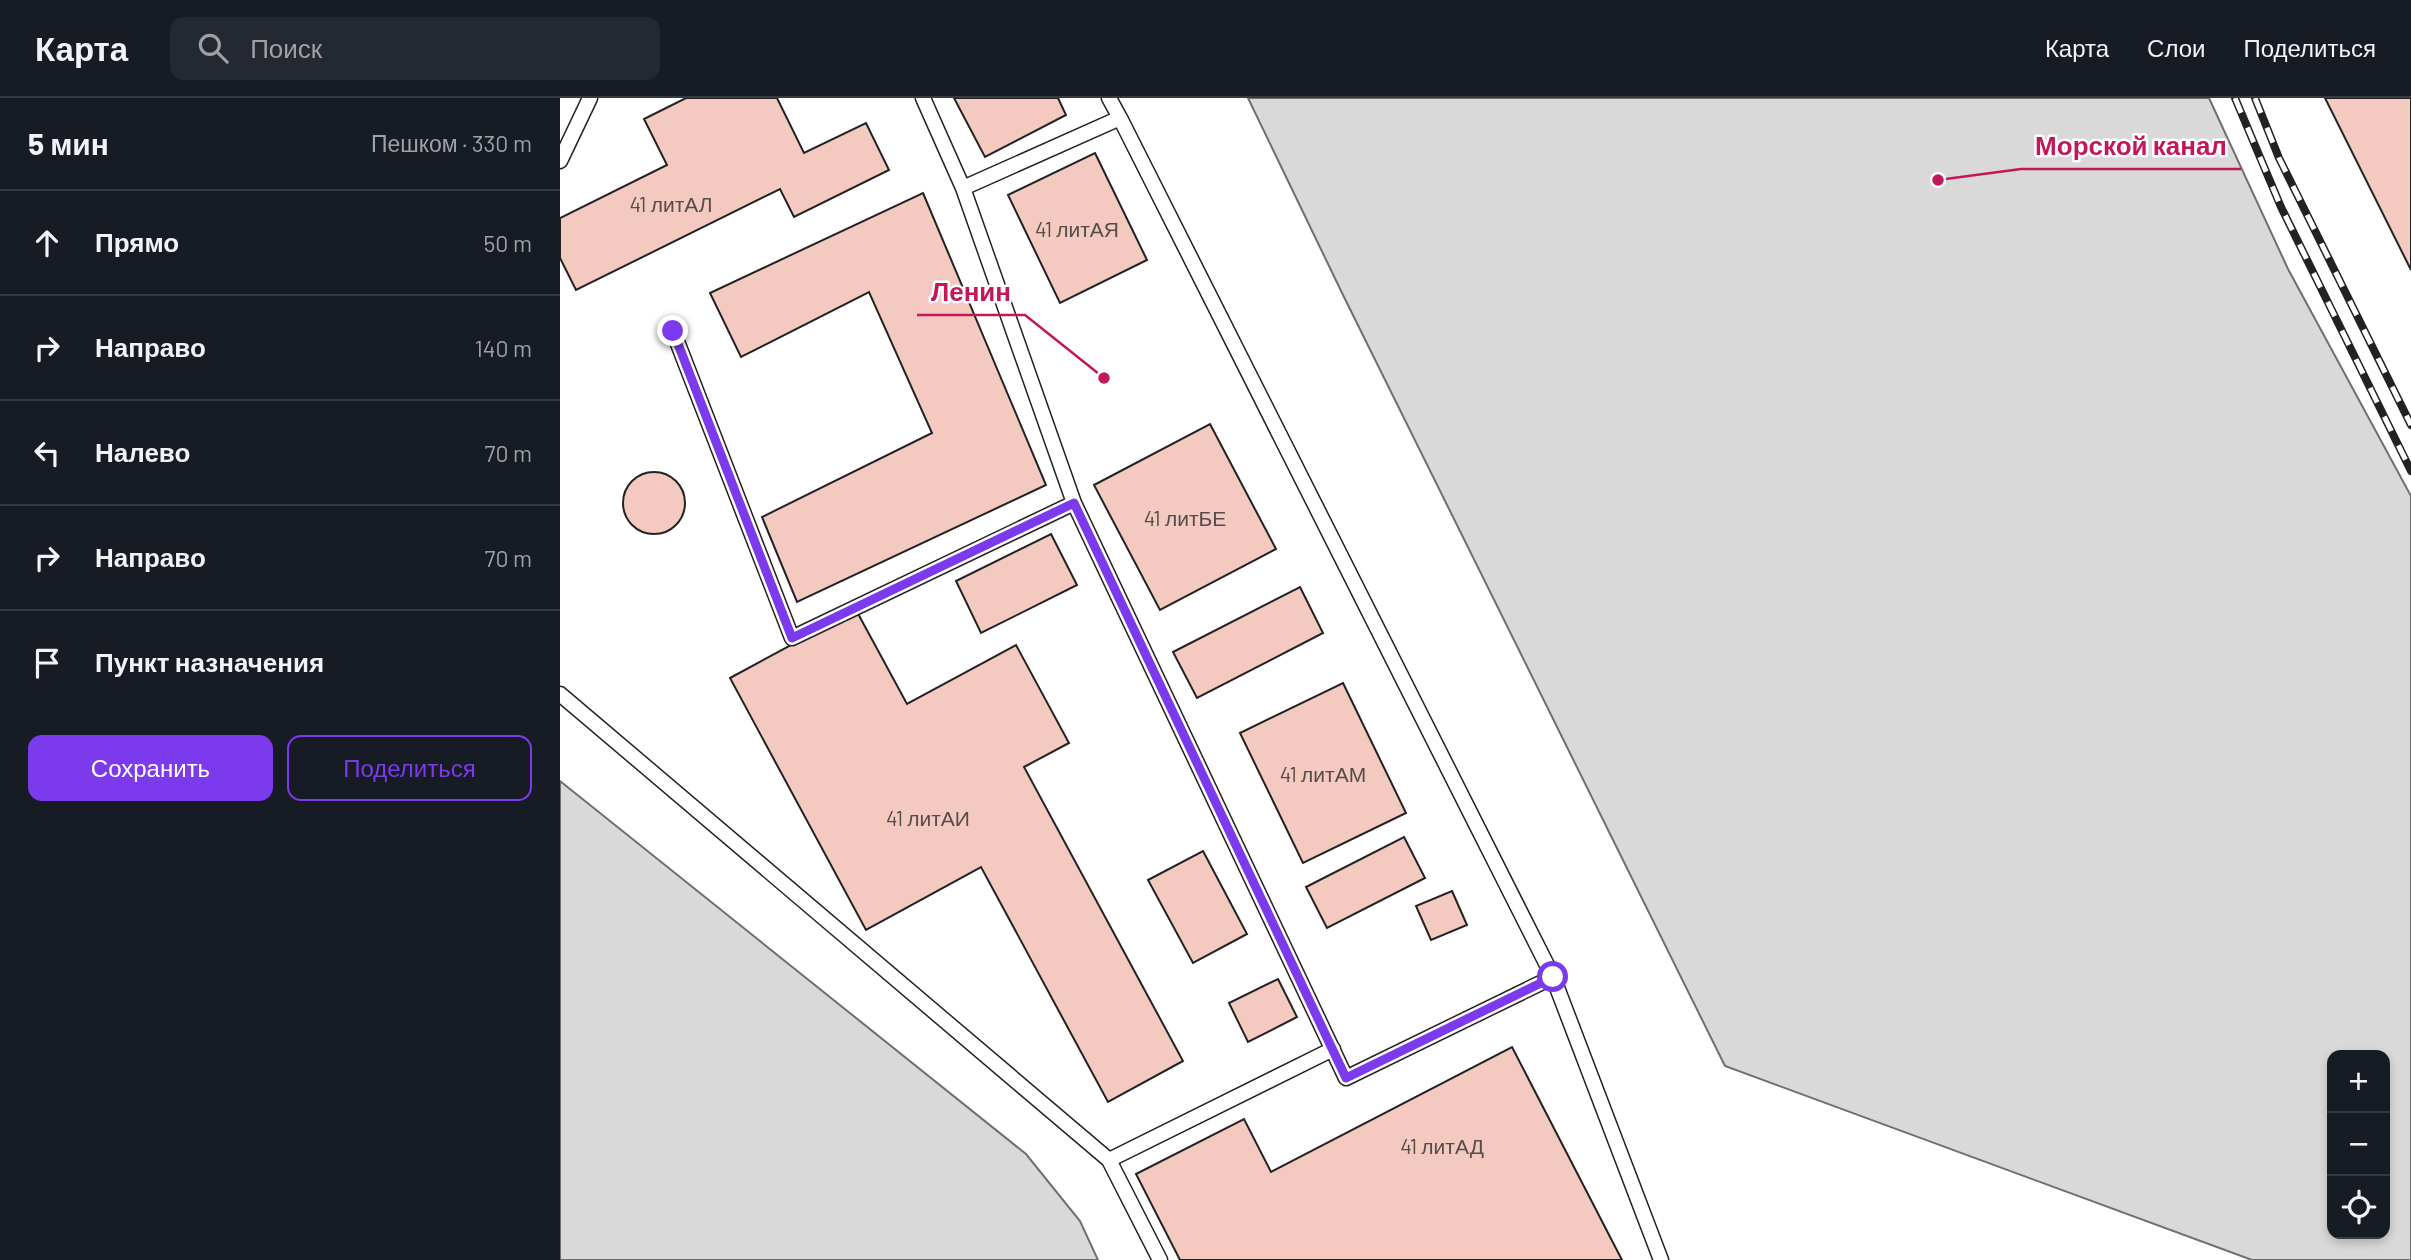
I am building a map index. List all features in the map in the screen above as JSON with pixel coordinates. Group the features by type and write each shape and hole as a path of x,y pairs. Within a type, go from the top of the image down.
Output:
{"lane":[{"path":"560,161 590,98"},
{"path":"923,98 963,188 1074,503 1346,1078 1553,977"},
{"path":"1109,98 1553,977 1661,1260"},
{"path":"963,188 1120,118"},
{"path":"673,331 792,638 1074,503"},
{"path":"560,694 1110,1160 1160,1260"},
{"path":"1110,1160 1333,1049"}],"shaded area":[{"path":"1248,98 2209,98 2288,269 2411,496 2411,1260 2252,1260 1725,1066"},
{"path":"560,781 1026,1154 1080,1221 1098,1260 560,1260"}],"building":[{"path":"686,98 777,98 804,153 866,123 889,170 794,217 780,189 576,290 560,258 560,218 667,165 644,119"},
{"path":"954,98 1058,98 1066,115 985,157"},
{"path":"2325,98 2411,98 2411,270"},
{"path":"1095,153 1147,260 1060,303 1008,195"},
{"path":"923,193 1046,485 797,602 762,517 932,433 869,292 741,357 710,293"},
{"path":"1210,424 1276,549 1160,610 1094,485"},
{"path":"654,472 666,474 676,481 683,491 683,515 676,525 666,532 654,534 642,532 632,525 625,515 623,503 625,491 632,481 642,474"},
{"path":"1051,534 1077,585 981,633 956,581"},
{"path":"1300,587 1323,633 1197,698 1173,652"},
{"path":"856,610 907,704 1016,645 1069,743 1024,767 1183,1061 1108,1102 981,867 866,930 730,678"},
{"path":"1343,683 1406,813 1303,863 1240,733"},
{"path":"1404,837 1425,878 1327,928 1306,887"},
{"path":"1203,851 1247,934 1193,963 1148,880"},
{"path":"1452,891 1467,925 1431,940 1416,906"},
{"path":"1278,979 1297,1017 1248,1042 1229,1003"},
{"path":"1512,1047 1622,1260 1180,1260 1136,1174 1244,1119 1271,1172"}],"railway":[{"path":"2235,98 2281,207 2411,471"},
{"path":"2255,98 2279,158 2411,425"}],"place":[{"name":"Морской канал","path":"1938,180"},
{"name":"Ленин","path":"1104,378"}],"route":[{"path":"673,331 792,638 1074,503 1346,1078 1553,977"}]}
